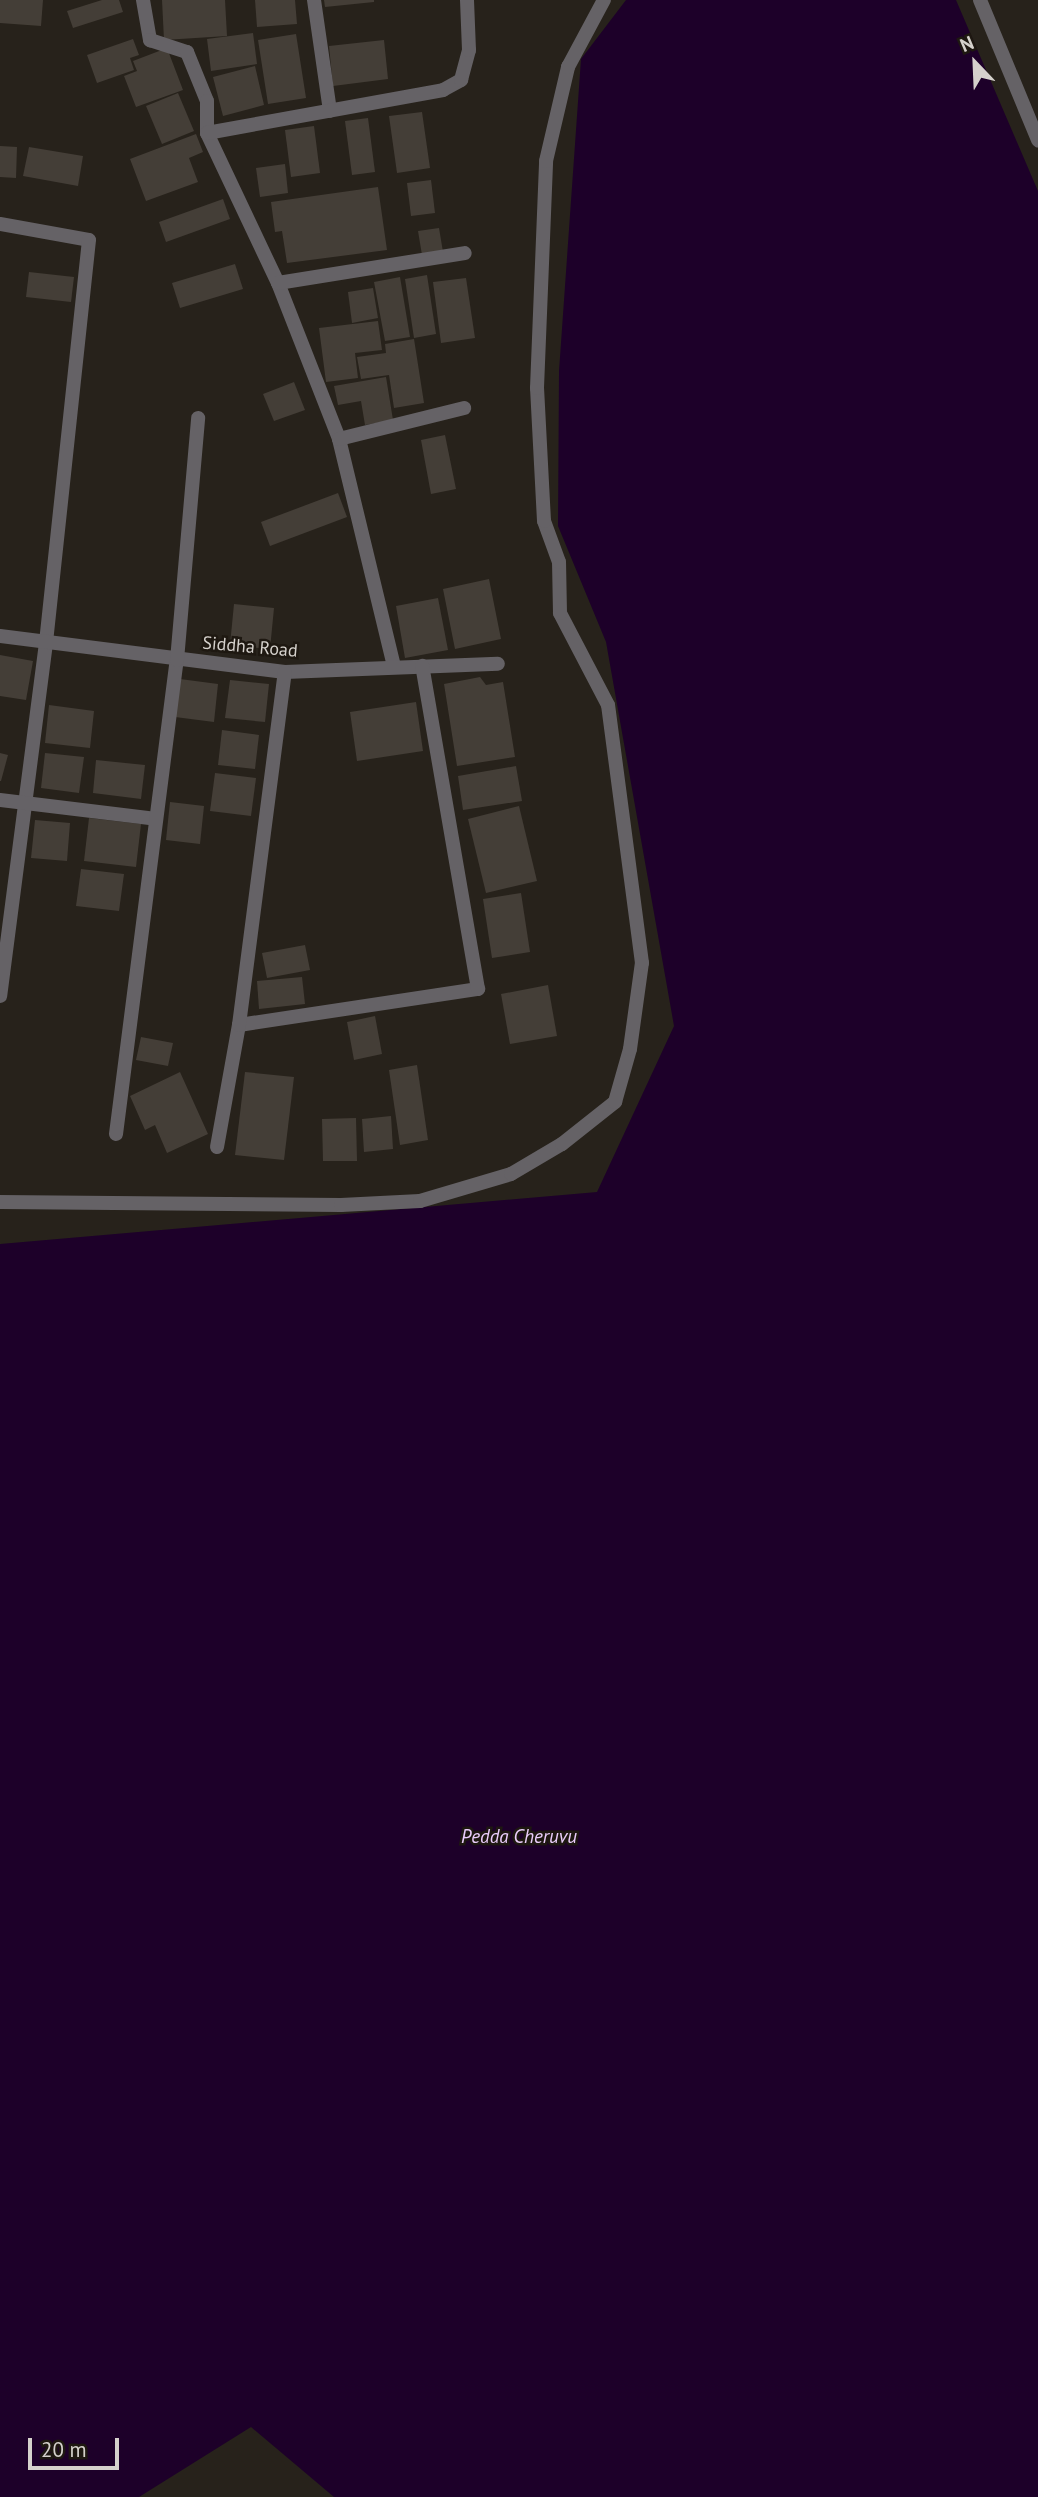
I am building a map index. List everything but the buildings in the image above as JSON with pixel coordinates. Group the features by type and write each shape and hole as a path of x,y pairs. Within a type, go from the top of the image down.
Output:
{"street":[{"path":"143,0 150,40 187,52 207,101 207,133 278,283 339,439 394,666"},
{"path":"314,0 330,111"},
{"path":"207,133 443,90 461,80 470,50 467,0"},
{"path":"0,1202 341,1205 420,1201 511,1174 562,1144 615,1102 630,1049 642,963 636,908 608,705 560,613 559,562 544,521 537,388 545,162 568,67 604,0"},
{"path":"980,0 1038,140"},
{"path":"0,224 89,240 46,643 0,996"},
{"path":"278,283 465,253"},
{"path":"339,439 464,408"},
{"path":"116,1134 177,660 198,418"},
{"name":"Siddha Road","path":"0,636 285,672 498,664"},
{"path":"239,1025 478,989 422,666"},
{"path":"217,1147 239,1025 285,672"},
{"path":"0,800 156,818"}],"water":[{"name":"Pedda Cheruvu","path":"626,0 956,0 1038,191 1038,2497 334,2497 251,2427 139,2497 0,2497 0,1244 597,1192 674,1026 606,642 558,526 559,371 581,59"}]}
